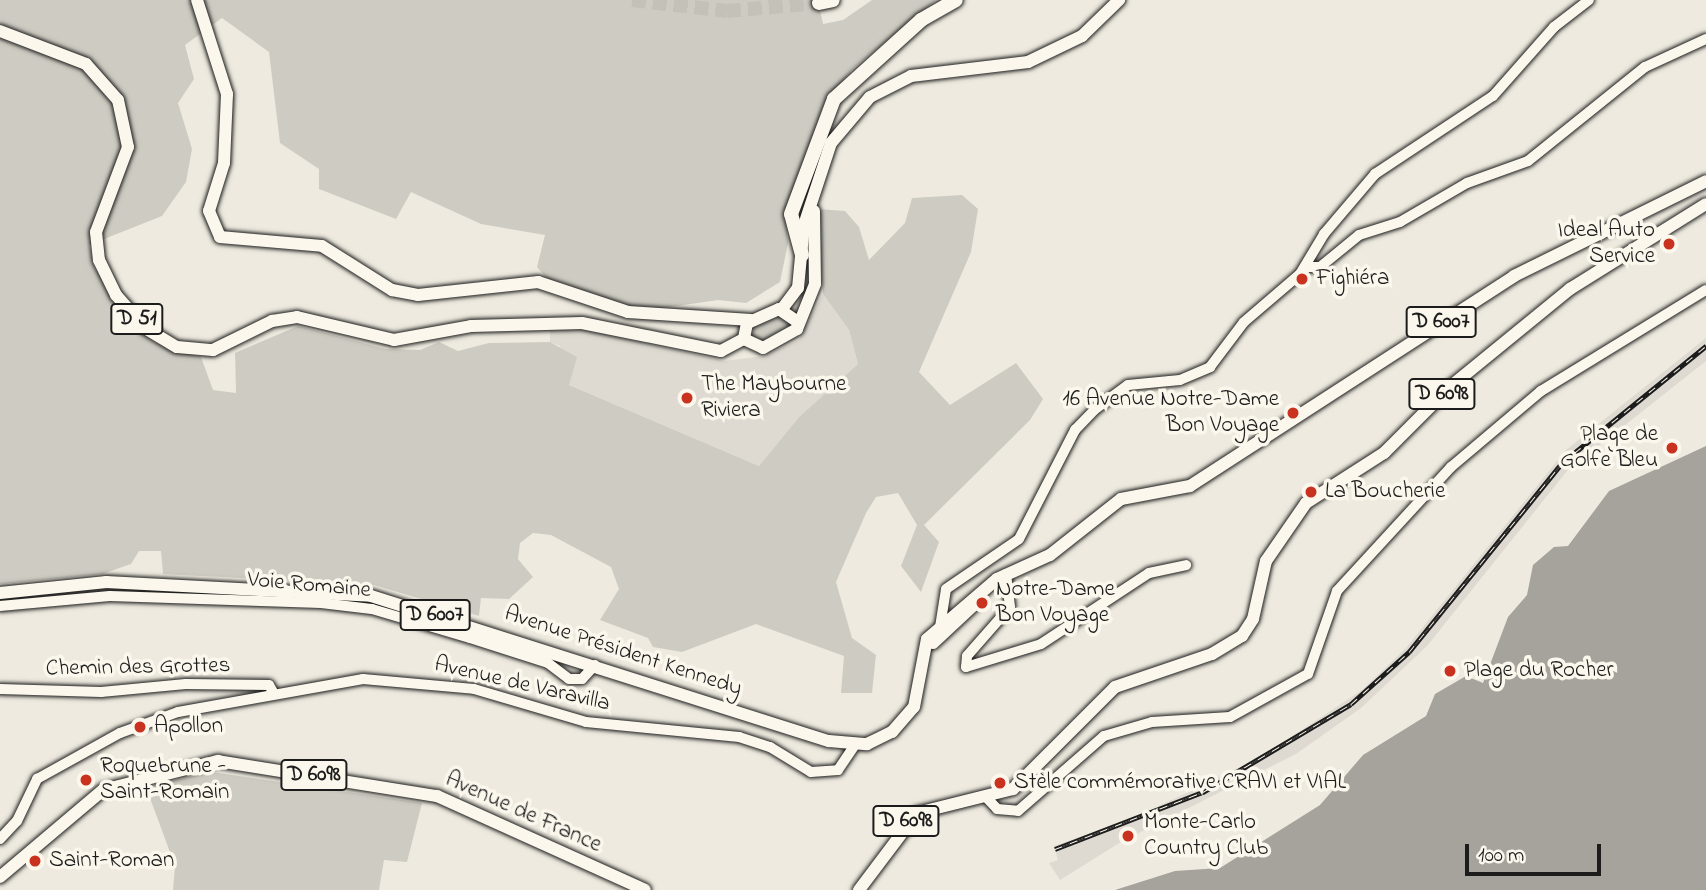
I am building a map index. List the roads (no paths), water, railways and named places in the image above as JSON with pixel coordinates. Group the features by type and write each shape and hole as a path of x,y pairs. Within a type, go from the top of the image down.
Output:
{"highway":[{"path":"802,255 790,227 795,201 826,114 845,85 921,20 956,0"},
{"path":"795,201 801,238"}],"main road":[{"path":"197,0 227,94 224,163 209,211 220,237 322,246 392,290 418,295 538,282 628,312 751,320 782,309 798,288 801,238 815,190 836,135 877,91 911,76 1028,62 1082,36 1119,0"},
{"name":"D 51","path":"0,31 86,64 118,100 128,147 99,218 96,246 116,295 162,341 214,349 272,321 297,317 394,341 471,326 582,323 727,356 756,348"},
{"name":"D 6007","path":"855,745 877,740 909,714 924,654 945,624 1006,574 1050,555 1121,499 1190,486 1514,276 1706,181"},
{"path":"709,316 744,336 756,348 793,335 816,271 815,190"},
{"name":"D 6098","path":"859,890 917,813 986,797 1029,776 1115,687 1212,654 1242,636 1254,619 1266,561 1306,503 1384,453 1451,386 1570,289 1706,204"},
{"path":"801,238 816,271"},
{"path":"782,309 798,322"},
{"path":"744,336 751,320"},
{"name":"D 51","path":"700,348 727,351 744,336"},
{"name":"Avenue Président Kennedy","path":"0,593 106,582 339,592 409,606 855,745"},
{"name":"Avenue de France","path":"0,877 103,790 218,761 437,796 645,890"}],"street":[{"path":"945,624 957,576 1019,539 1075,430 1110,394 1210,367 1244,322 1306,267 1324,234 1375,174 1493,96 1553,27 1588,0"},
{"path":"1306,267 1320,267 1359,235 1400,222 1466,183 1528,161 1645,67 1706,39"},
{"path":"986,797 1003,811 1021,810 1104,736 1162,720 1230,717 1308,674 1348,576 1451,467 1568,375 1706,290"},
{"path":"1006,574 1010,607 967,656 966,667 1041,644 1149,573 1186,565"},
{"name":"Voie Romaine","path":"0,606 110,596 321,603 372,609 470,638 548,663 569,679 582,679 595,665"},
{"name":"Avenue de Varavilla","path":"0,839 18,821 37,779 66,759 159,716 273,692 363,679 443,683 586,722 758,741 811,772 838,770 855,745"},
{"name":"Chemin des Grottes","path":"0,689 101,692 186,684 269,685 273,692"}],"tunnel":[{"path":"632,0 727,11 819,3"}],"railway":[{"path":"1055,849 1203,792 1351,704 1409,652 1562,463 1706,346"}],"place":[{"name":"Ideal Auto Service","path":"1669,244"},
{"name":"Fighiéra","path":"1302,279"},
{"name":"The Maybourne Riviera","path":"687,398"},
{"name":"16 Avenue Notre-Dame Bon Voyage","path":"1293,413"},
{"name":"Plage de Golfe Bleu","path":"1672,448"},
{"name":"La Boucherie","path":"1311,492"},
{"name":"Notre-Dame Bon Voyage","path":"982,603"},
{"name":"Plage du Rocher","path":"1450,671"},
{"name":"Apollon","path":"140,727"},
{"name":"Roquebrune - Saint-Romain","path":"86,780"},
{"name":"Stèle commémorative CRAVI et VIAL","path":"1000,783"},
{"name":"Monte-Carlo Country Club","path":"1128,836"},
{"name":"Saint-Roman","path":"35,861"}]}
